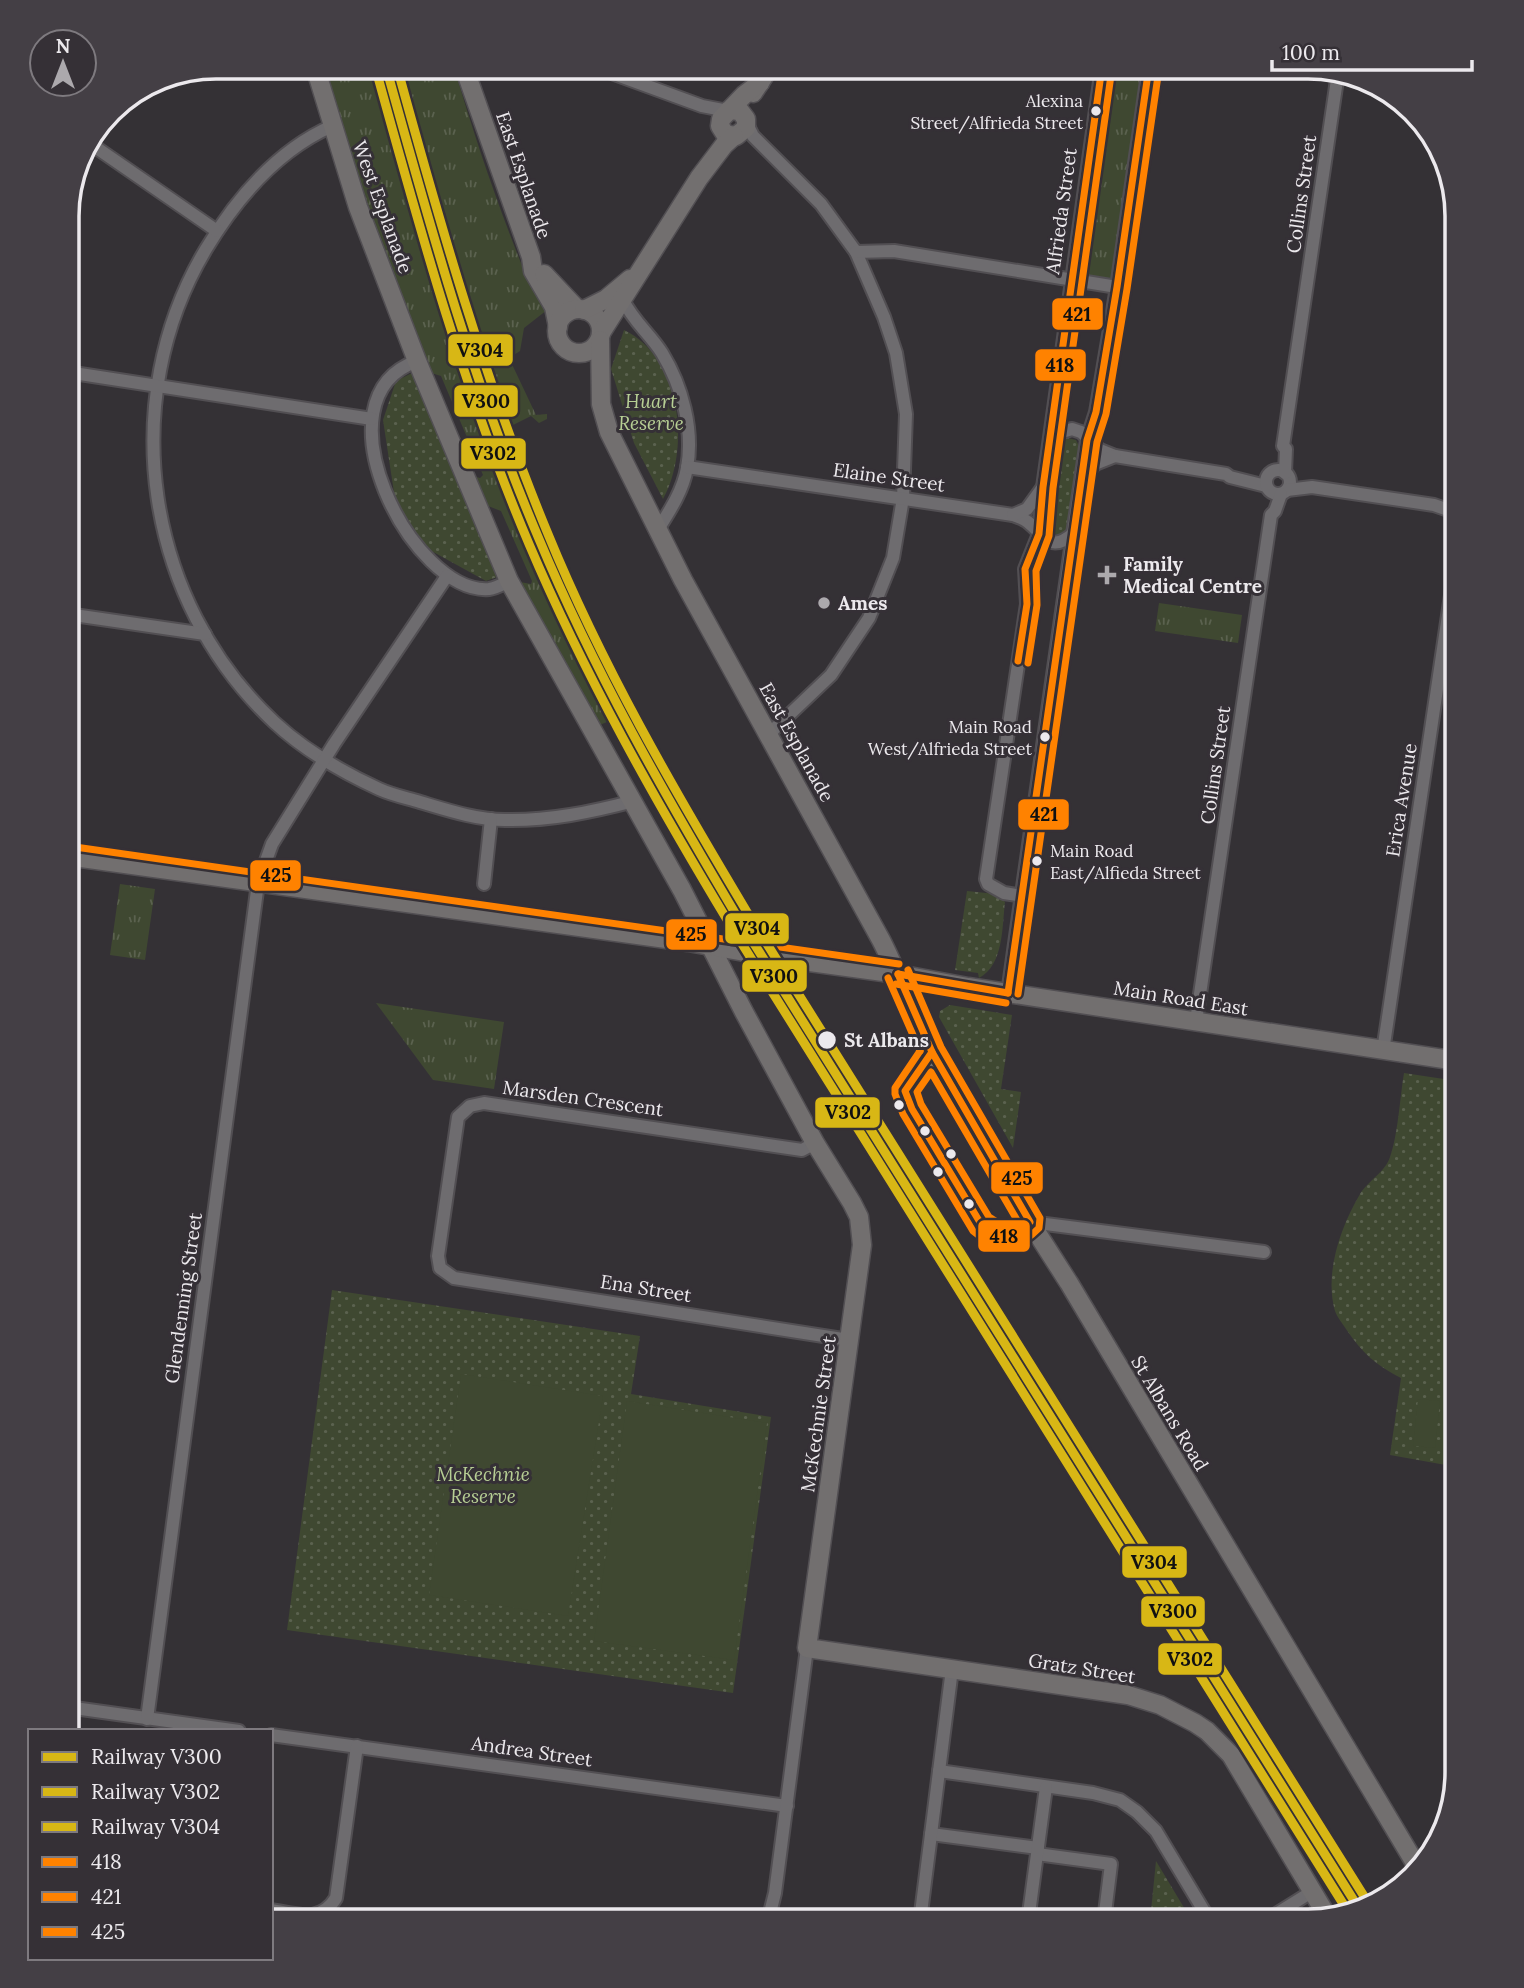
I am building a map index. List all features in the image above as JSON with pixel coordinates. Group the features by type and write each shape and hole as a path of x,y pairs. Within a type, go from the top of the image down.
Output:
{"street":[{"name":"West Esplanade","path":"319,79 358,207 417,361 509,581 634,801 711,946"},
{"name":"East Esplanade","path":"474,79 531,257 533,271 554,307 558,327"},
{"path":"634,79 688,101 753,136 821,204 856,252 896,353 906,414 903,498 893,558 869,618 831,675 769,734"},
{"path":"571,352 591,350 699,178 724,145 733,123 762,79"},
{"name":"Alfrieda Street","path":"1023,896 1004,893 988,884 986,879 1027,604 1025,569 1039,534 1100,79"},
{"path":"1008,993 1087,440 1096,412 1117,287 1147,79"},
{"name":"Collins Street","path":"1196,1021 1272,515 1275,512 1279,449 1283,446 1337,81"},
{"path":"332,126 306,139 269,170 242,198 217,231 177,306 165,344 157,386 152,459 159,517 180,584 205,634 225,666 261,709 290,735 325,760 381,790 455,811 505,820 574,816 634,801"},
{"path":"97,148 217,231"},
{"path":"856,252 894,251 1117,287"},
{"name":"East Esplanade","path":"531,257 581,310"},
{"path":"599,379 566,349 559,339 558,327 564,315 606,299 640,270"},
{"path":"623,300 630,315 660,351 682,396 687,421 687,467 673,505 657,531"},
{"path":"581,310 590,312 599,321 600,336"},
{"path":"610,317 641,328"},
{"name":"East Esplanade","path":"600,336 601,404 609,432 657,531 898,974"},
{"path":"417,361 394,372 384,382 372,419 373,453 382,484 419,549 447,576 480,588 491,589 509,581"},
{"path":"79,374 372,419"},
{"path":"1051,439 1072,429 1080,432 1100,450 1115,456 1226,474 1230,477 1445,507"},
{"path":"1081,481 1096,464 1115,456"},
{"name":"Elaine Street","path":"687,467 1013,514 1029,522 1039,534"},
{"path":"1013,514 1027,509 1044,487"},
{"path":"1039,534 1055,543 1073,534"},
{"name":"Glendenning Street","path":"147,1718 258,883 272,844 447,576"},
{"path":"79,616 205,634"},
{"name":"Erica Avenue","path":"1383,1051 1445,641"},
{"path":"484,884 491,818"},
{"name":"Main Road East","path":"79,858 711,946 1445,1059"},
{"name":"McKechnie Street","path":"711,946 815,1143 859,1217 862,1245 771,1909"},
{"name":"St Albans Road","path":"898,974 932,1052 1030,1222 1413,1860"},
{"name":"Marsden Crescent","path":"440,1268 438,1256 458,1117 470,1106 484,1103 802,1150 815,1143"},
{"path":"1030,1222 1264,1252"},
{"name":"Ena Street","path":"440,1268 454,1278 849,1340"},
{"name":"Gratz Street","path":"807,1648 1128,1695 1160,1705 1207,1731 1231,1755 1323,1908"},
{"path":"922,1909 952,1670"},
{"path":"79,1709 225,1729"},
{"name":"Andrea Street","path":"273,1735 787,1806"},
{"path":"328,1909 336,1898 356,1746"},
{"path":"939,1771 1093,1793 1119,1800 1137,1812 1156,1831 1202,1909"},
{"path":"1030,1909 1046,1787"},
{"path":"931,1834 1111,1864 1106,1909"},
{"path":"1285,1909 1313,1891"}],"green space":[{"path":"324,79 376,79 440,296 491,448 550,595 612,720 597,726 531,607 520,582 531,584 532,581 501,511 483,504 470,475 480,478 483,475 441,376 425,371 392,286"},
{"path":"406,79 458,79 515,248 527,278 547,310 524,328 520,351 509,358 536,415 547,414 547,419 539,423 531,416 511,426 470,303 447,228 446,215 438,199"},
{"path":"1106,79 1141,79 1111,280 1083,277 1079,271"},
{"name":"Huart Reserve","path":"624,330 643,343 658,361 669,382 675,405 677,455 672,478 663,499 634,443 611,369"},
{"path":"412,373 498,569 497,577 486,581 426,548 395,499 383,420 396,381"},
{"path":"1068,438 1076,440 1079,446 1080,466 1069,525 1066,530 1056,534 1052,533 1046,523 1047,497 1057,448"},
{"path":"1159,603 1242,615 1238,643 1155,631"},
{"path":"120,884 155,889 145,960 110,955"},
{"path":"967,891 996,894 1005,902 997,955 987,972 979,978 978,973 955,970"},
{"path":"376,1003 504,1022 494,1089 433,1080"},
{"path":"950,1005 1012,1015 1001,1089 1021,1092 1013,1148 939,1017 940,1011"},
{"path":"1404,1073 1445,1079 1445,1465 1390,1455 1401,1378 1377,1363 1358,1345 1337,1316 1332,1296 1333,1266 1341,1235 1360,1194 1385,1167 1393,1148"},
{"name":"McKechnie Reserve","path":"332,1290 640,1336 631,1394 771,1417 733,1693 287,1630"},
{"path":"461,1374 603,1396 568,1616 429,1595"},
{"path":"1418,1399 1440,1401 1435,1448 1413,1446"},
{"path":"627,1401 767,1423 734,1660 594,1641"},
{"path":"1156,1861 1185,1909 1151,1909"}],"rail line":[{"name":"V302","path":"379,79 427,250 484,428 529,544 573,642 622,737 729,923 1344,1905"},
{"name":"V300","path":"389,79 437,246 494,423 560,588 632,732 738,918 1354,1901"},
{"name":"V304","path":"400,79 447,244 525,477 569,583 640,727 747,912 1365,1897"}],"transit line":[{"name":"418","path":"1018,661 1027,604 1025,569 1039,534 1043,487 1100,79"},
{"name":"421","path":"1028,663 1037,605 1036,571 1049,536 1053,488 1110,79"},
{"name":"418","path":"1008,993 1087,440 1096,412 1117,287 1147,79"},
{"name":"421","path":"1018,994 1097,442 1106,414 1127,289 1158,79"},
{"name":"425","path":"79,848 899,964"},
{"name":"425","path":"908,970 941,1047 1040,1218 1039,1228 1022,1242 999,1246 973,1231 903,1114 895,1088 920,1051"},
{"name":"418","path":"898,974 932,1052"},
{"name":"418","path":"898,974 1008,993"},
{"name":"421","path":"888,978 920,1051"},
{"name":"421","path":"896,984 1006,1003"},
{"name":"418","path":"932,1052 1030,1222 1018,1233 1007,1237 995,1234 981,1224 912,1109 905,1091 932,1052"},
{"name":"421","path":"931,1072 1017,1220 1009,1226 1003,1226 989,1217 921,1104 917,1092 931,1072"}],"place":[{"name":"Alexina Street/Alfrieda Street","path":"1096,111"},
{"name":"Family Medical Centre","path":"1107,575"},
{"name":"Ames","path":"824,603"},
{"name":"Main Road West/Alfrieda Street","path":"1045,737"},
{"name":"Main Road East/Alfieda Street","path":"1037,861"},
{"name":"St Albans","path":"827,1040"}]}
